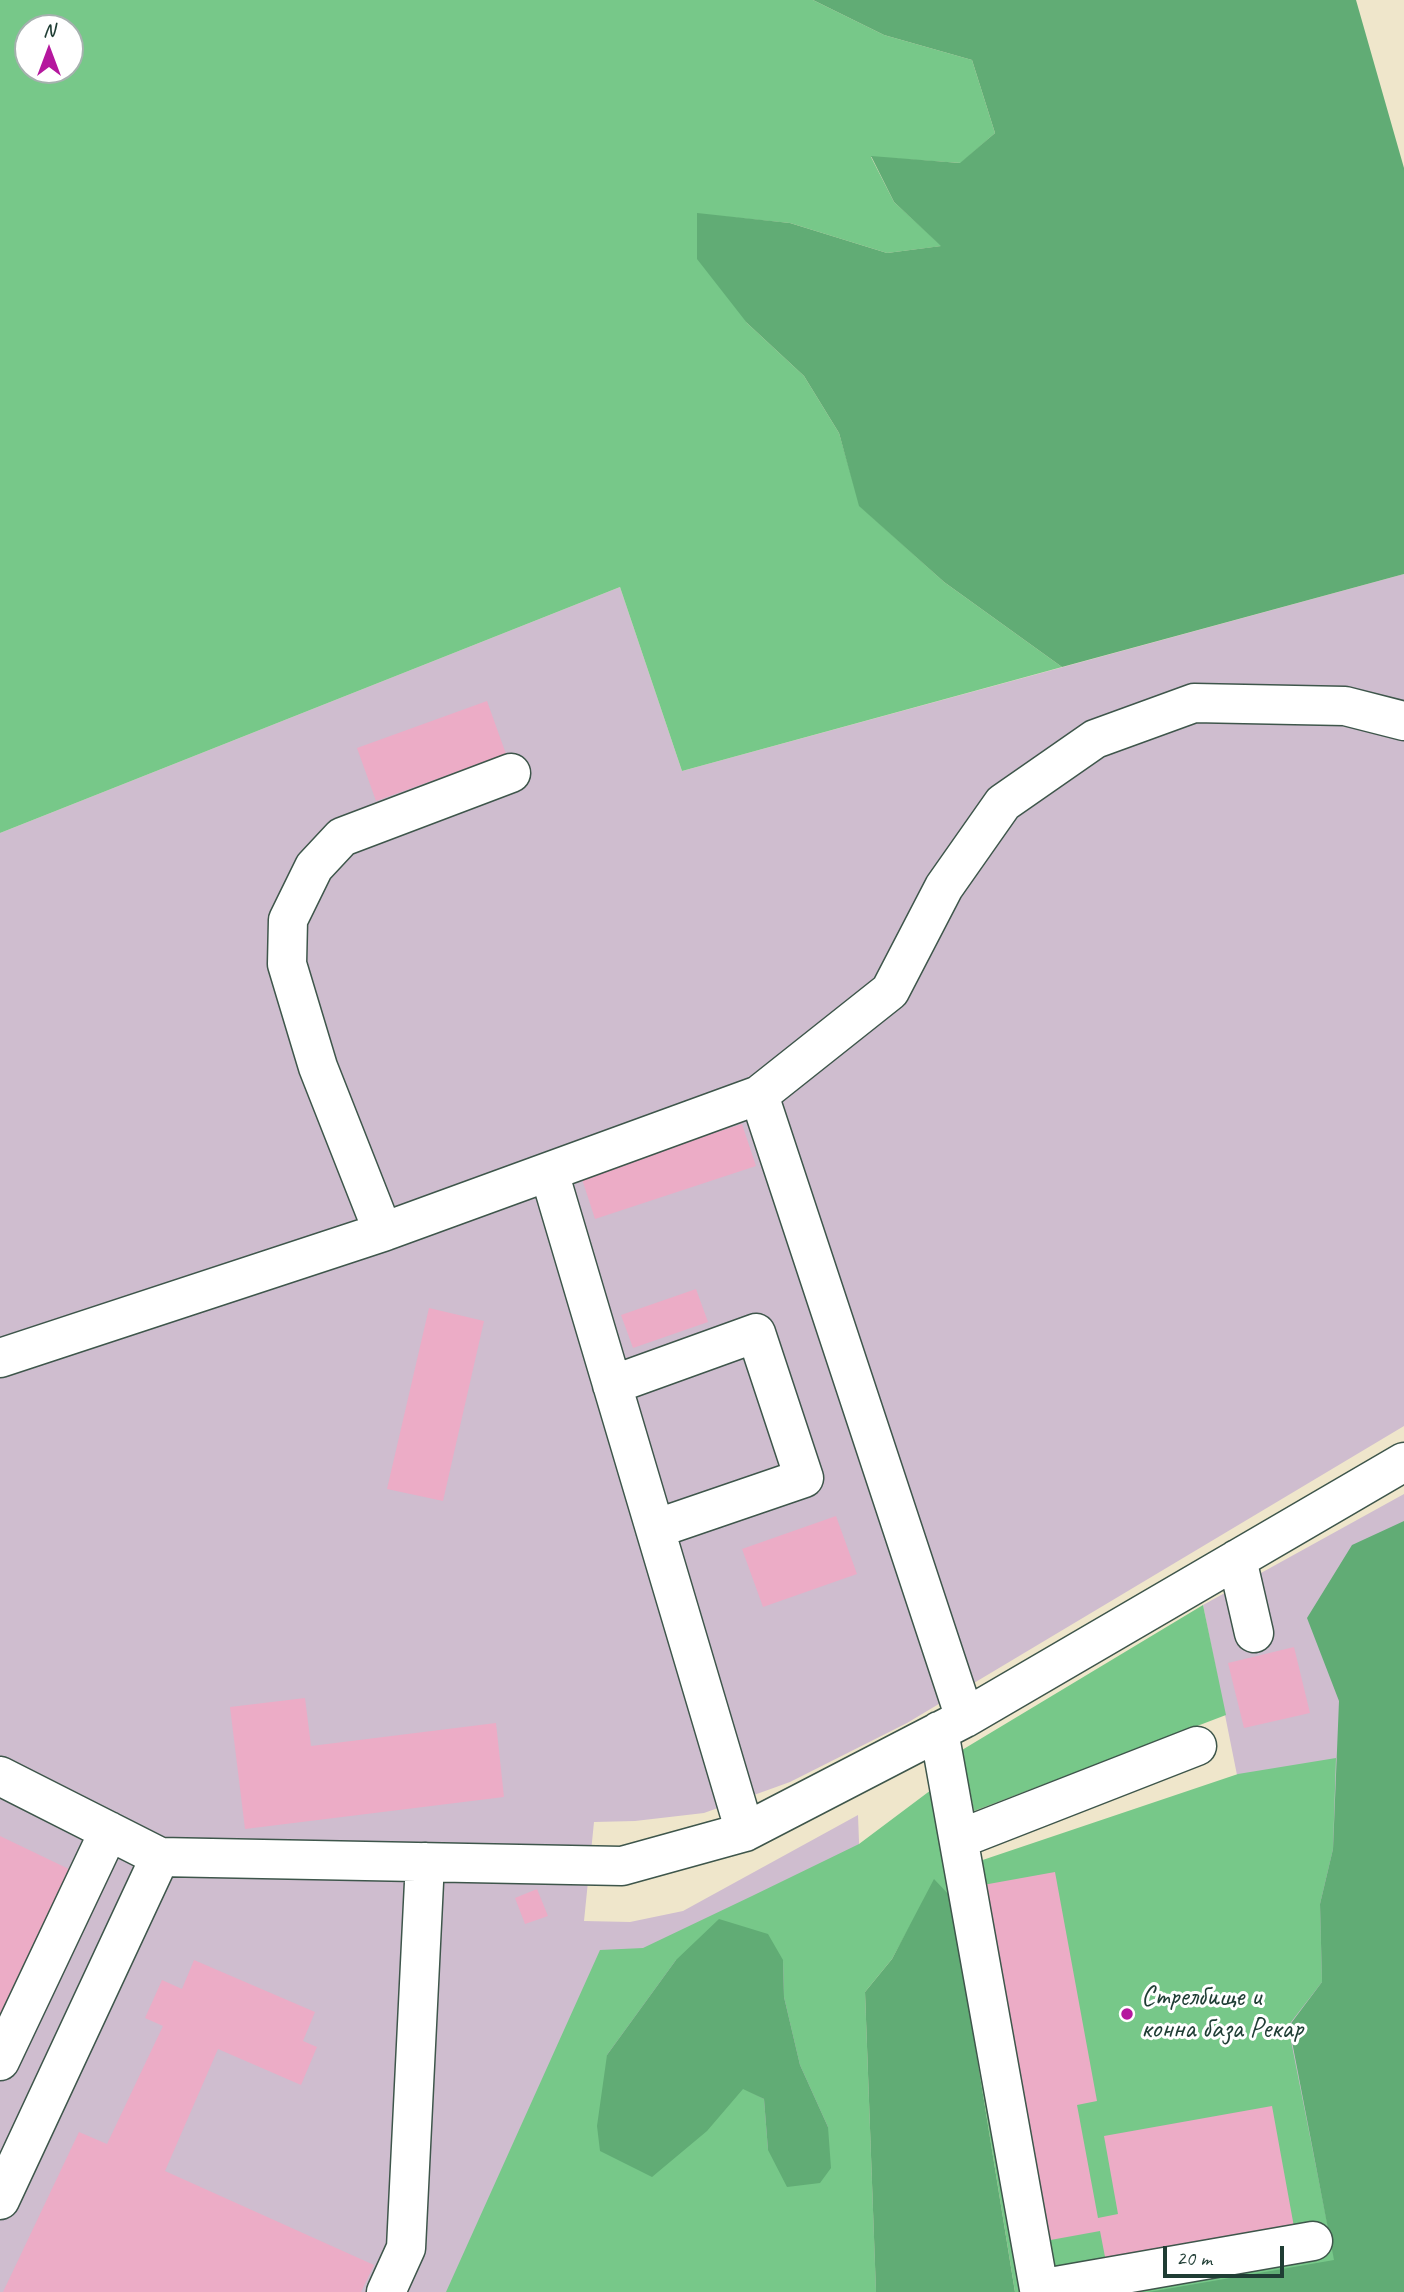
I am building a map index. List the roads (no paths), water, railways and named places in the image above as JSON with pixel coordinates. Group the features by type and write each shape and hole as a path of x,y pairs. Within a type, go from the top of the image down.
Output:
{"lane":[{"path":"0,1357 383,1231 760,1095 890,991 944,887 1003,803 1095,739 1194,703 1345,706 1404,721"},
{"path":"383,1231 314,1054 286,964 288,920 314,867 342,837 511,773"},
{"path":"760,1095 952,1724 959,1839 1040,2289 1313,2241"},
{"path":"549,1172 745,1832"},
{"path":"612,1385 757,1333 804,1478 655,1529"},
{"path":"0,1776 160,1857 622,1866 745,1832 952,1724 1404,1462"},
{"path":"1237,1559 1254,1633"},
{"path":"959,1839 1198,1746"},
{"path":"0,2061 109,1831"},
{"path":"0,2200 160,1857"},
{"path":"386,2292 406,2248 425,1862"}],"place":[{"name":"Стрелбище и конна база Рекар","path":"1127,2014"}]}
